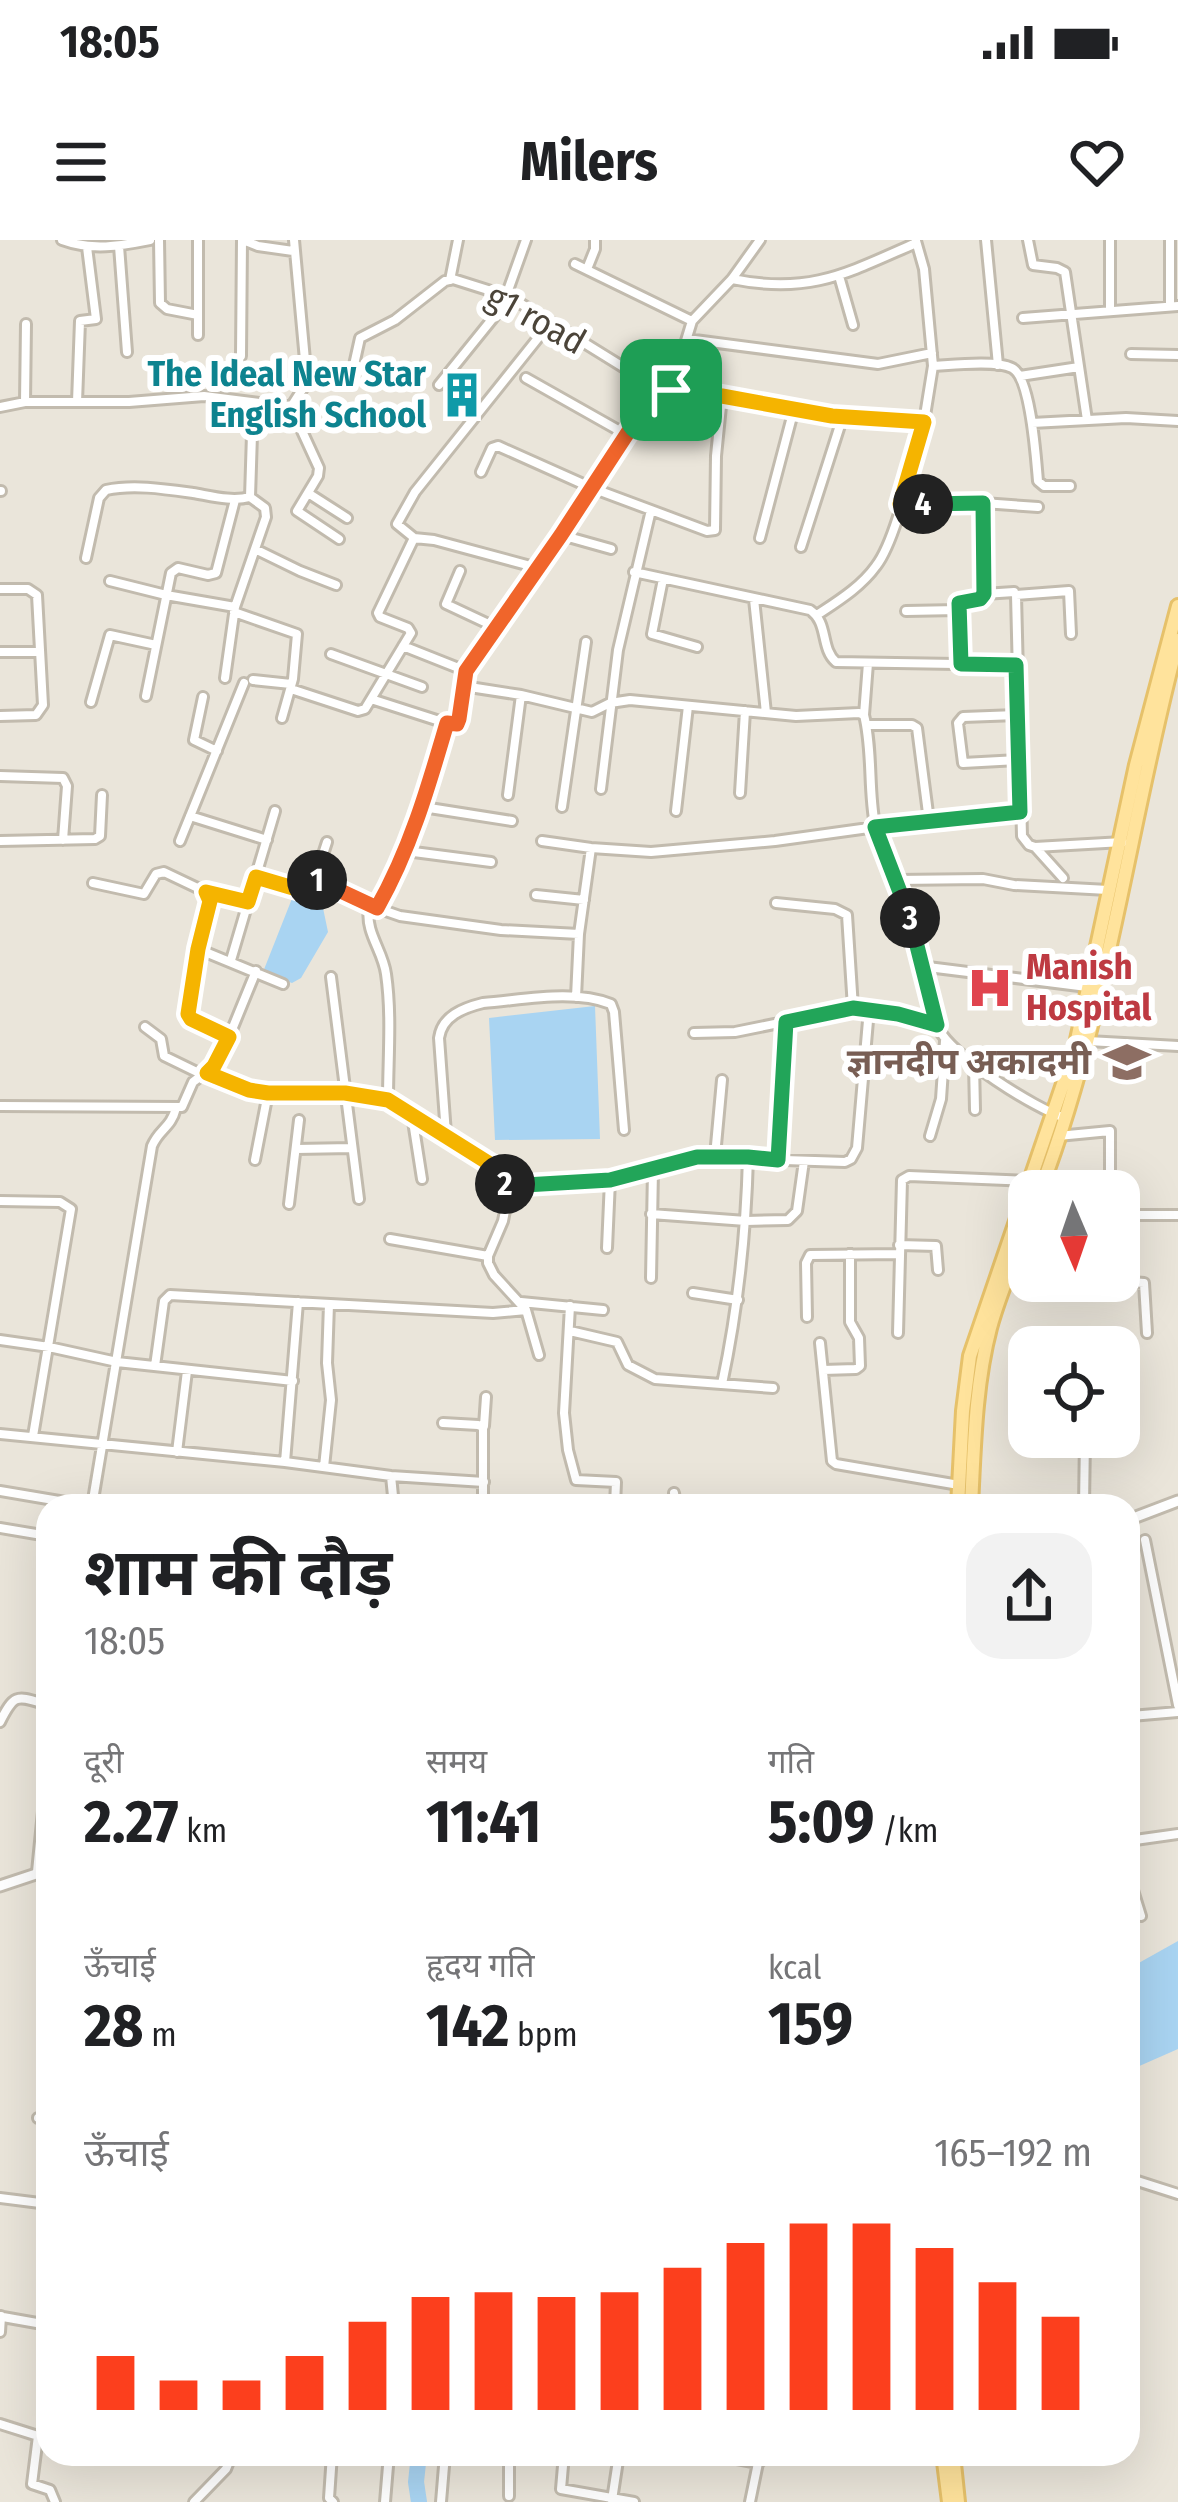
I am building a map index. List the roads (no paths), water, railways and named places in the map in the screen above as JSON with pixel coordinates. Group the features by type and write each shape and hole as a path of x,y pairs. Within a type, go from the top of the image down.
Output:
{"main road":[{"path":"1044,1170 1095,988 1136,765 1178,606"},
{"path":"1045,1170 1088,1041 1110,890 1173,681 1178,640"},
{"path":"959,1494 970,1356 982,1313 1008,1255"},
{"path":"972,1494 978,1392 1007,1279"},
{"path":"944,2466 949,2502"},
{"path":"954,2466 958,2502"}],"street":[{"path":"62,240 87,248 154,240 160,303 167,309 198,315"},
{"path":"198,240 198,334"},
{"path":"241,356 242,240 257,247 293,251"},
{"path":"294,240 307,382"},
{"path":"450,280 458,240"},
{"path":"439,386 508,297 526,240"},
{"path":"592,272 595,240"},
{"path":"671,390 692,322 760,240"},
{"path":"986,240 998,365"},
{"path":"1028,240 1033,265 1065,272 1087,420"},
{"path":"1110,240 1110,311"},
{"path":"1022,318 1174,306 1170,240"},
{"path":"732,279 804,285 839,276 916,242 924,269 933,365 924,422 900,504 880,561 818,615"},
{"path":"119,246 127,352"},
{"path":"77,402 80,321 96,319 87,248"},
{"path":"574,264 692,322"},
{"path":"839,276 854,326"},
{"name":"g1 road","path":"291,407 307,382 351,370 359,338 395,320 450,280 508,297 657,388 794,410 924,422"},
{"path":"538,568 414,538 397,524 415,492 550,323"},
{"path":"25,402 26,324"},
{"path":"686,339 878,364 932,352"},
{"path":"1131,354 1178,355"},
{"path":"933,365 1014,368 1032,423 1040,484 1070,486"},
{"path":"1020,376 1079,367"},
{"path":"526,378 627,435"},
{"path":"371,699 457,724 466,671 657,388"},
{"path":"0,406 204,396 291,407 319,468 298,514 339,539"},
{"path":"481,472 492,448 498,446 592,488 715,530 722,396"},
{"path":"250,497 253,403"},
{"path":"760,538 794,410"},
{"path":"801,547 843,416"},
{"path":"1032,423 1126,418 1178,421"},
{"path":"86,557 99,498 106,490 179,491 235,500 250,497"},
{"path":"307,492 347,518"},
{"path":"225,678 234,610 266,511 250,497"},
{"path":"146,696 174,569 217,573 235,500"},
{"path":"961,664 959,603 984,594 983,503"},
{"path":"900,504 1038,507"},
{"path":"601,789 610,703 634,572 651,510"},
{"path":"561,535 611,549"},
{"path":"293,679 358,711 364,709 410,630 380,616 378,609 414,538"},
{"path":"255,549 336,585"},
{"path":"460,571 446,604 495,627"},
{"path":"634,572 800,607 818,615 836,662 1016,665"},
{"path":"663,579 652,634 697,647"},
{"path":"110,581 234,610 273,628 296,632 293,679 282,718"},
{"path":"0,589 28,589 38,595 43,705 30,717 0,716"},
{"path":"1071,634 1069,591 1018,593 1014,603 1022,836 1036,847 1125,842"},
{"path":"984,594 1014,592"},
{"path":"754,599 766,713"},
{"path":"906,611 958,610"},
{"path":"91,703 110,635 156,645"},
{"path":"562,807 586,642"},
{"path":"403,646 466,671"},
{"path":"0,652 41,652"},
{"path":"331,654 422,687"},
{"path":"868,663 865,720 875,827 908,909 937,1025 945,1039 974,1063 1035,1107 1060,1117"},
{"path":"180,841 248,681 291,684 293,679"},
{"path":"463,686 592,712 630,700 796,716 860,713 865,720 912,724 920,732 929,821"},
{"path":"508,795 521,695"},
{"path":"202,697 194,740 218,751"},
{"path":"676,811 688,706"},
{"path":"740,793 745,712"},
{"path":"1017,716 963,717 958,724 963,763 1019,760"},
{"path":"377,908 406,851 447,723"},
{"path":"0,776 63,778 68,786 63,840"},
{"path":"0,841 98,838 102,795"},
{"path":"423,806 512,821"},
{"path":"231,960 275,811"},
{"path":"542,841 651,852 1020,812"},
{"path":"190,817 266,840"},
{"path":"256,877 300,890 309,888 327,842"},
{"path":"1036,847 1063,878"},
{"path":"576,997 591,848"},
{"path":"406,851 491,862"},
{"path":"93,883 144,894 156,874 164,872 206,892 248,902"},
{"path":"316,879 400,916 501,930 579,934"},
{"path":"896,880 982,879 1110,890"},
{"path":"206,892 210,901 188,1014 229,1037"},
{"path":"536,895 584,900"},
{"path":"776,904 835,909 847,915 853,1008"},
{"path":"377,908 369,909 367,920 386,967 388,1100"},
{"path":"198,949 283,983"},
{"path":"920,966 1095,988"},
{"path":"0,1106 183,1106 193,1082 214,1066 256,971"},
{"path":"331,977 359,1198"},
{"path":"446,1134 439,1038 446,1019 483,1003 576,997 611,1004 624,1130"},
{"path":"694,1033 735,1031 853,1008 937,1025"},
{"path":"509,1190 610,1180 697,1157 845,1162 854,1155 869,1009"},
{"path":"778,1160 786,1022"},
{"path":"145,1028 161,1039 166,1058 249,1090 345,1093 388,1100 490,1164 509,1190 488,1263 523,1306 539,1354"},
{"path":"930,1136 941,1099 945,1039"},
{"path":"1088,1041 1178,1046"},
{"path":"974,1063 975,1110"},
{"path":"715,1156 722,1080"},
{"path":"254,1160 268,1093"},
{"path":"93,1494 152,1146 171,1124 176,1108"},
{"path":"412,1113 422,1179"},
{"path":"289,1204 299,1120"},
{"path":"1058,1136 1110,1131 1110,1170"},
{"path":"296,1149 352,1148"},
{"path":"722,1384 738,1300 748,1157"},
{"path":"651,1214 788,1220 797,1211 804,1160"},
{"path":"651,1278 653,1170"},
{"path":"898,1333 901,1185 905,1177 1008,1183"},
{"path":"607,1248 610,1180"},
{"path":"0,1201 60,1202 71,1209 33,1436"},
{"path":"1140,1215 1178,1215"},
{"path":"390,1239 488,1256"},
{"path":"806,1317 807,1258 815,1254 936,1246 938,1270"},
{"path":"823,1370 856,1369 861,1364 860,1338 850,1322 850,1254"},
{"path":"1140,1283 1144,1283 1148,1333"},
{"path":"693,1293 738,1300"},
{"path":"154,1366 166,1297 493,1313 523,1306 603,1310"},
{"path":"285,1462 298,1302"},
{"path":"324,1468 331,1400 329,1304"},
{"path":"570,1306 564,1393 568,1450 576,1480 616,1482 616,1494"},
{"path":"570,1330 617,1342 624,1361 645,1376 773,1388"},
{"path":"0,1340 118,1362 293,1381"},
{"path":"820,1343 829,1457 836,1465 959,1485"},
{"path":"178,1452 187,1371"},
{"path":"484,1494 485,1397"},
{"path":"443,1423 483,1427"},
{"path":"0,1433 484,1482"},
{"path":"1084,1494 1085,1458"},
{"path":"391,1476 393,1494"},
{"path":"0,1492 36,1498"},
{"path":"1140,1515 1178,1501"},
{"path":"0,1528 36,1534"},
{"path":"1140,1715 1178,1709 1145,1540"},
{"path":"0,1722 16,1698 36,1701"},
{"path":"1140,1839 1178,1834"},
{"path":"0,1886 36,1873"},
{"path":"1140,2182 1178,2194"},
{"path":"0,2198 36,2202"},
{"path":"0,2332 2,2316 36,2322"},
{"path":"0,2424 36,2435"},
{"path":"36,2452 32,2484 51,2491 55,2502"},
{"path":"194,2502 227,2466"},
{"path":"331,2466 329,2498 333,2502"},
{"path":"385,2502 388,2466"},
{"path":"440,2502 444,2466"},
{"path":"508,2466 509,2496"},
{"path":"563,2466 561,2489 634,2502"},
{"path":"612,2500 617,2466"},
{"path":"750,2502 757,2466"}],"water":[{"path":"303,894 323,908 328,932 301,978 292,983 263,972 293,896"},
{"path":"595,1006 600,1139 495,1140 489,1018"},
{"path":"1178,1941 1178,2049 1140,2066 1140,1962"}],"waterway":[{"path":"418,2466 419,2502"}],"place":[{"name":"The Ideal New Star English School","path":"462,395"},
{"name":"Manish Hospital","path":"990,988"},
{"name":"ज्ञानदीप अकादमी","path":"1127,1062"}]}
